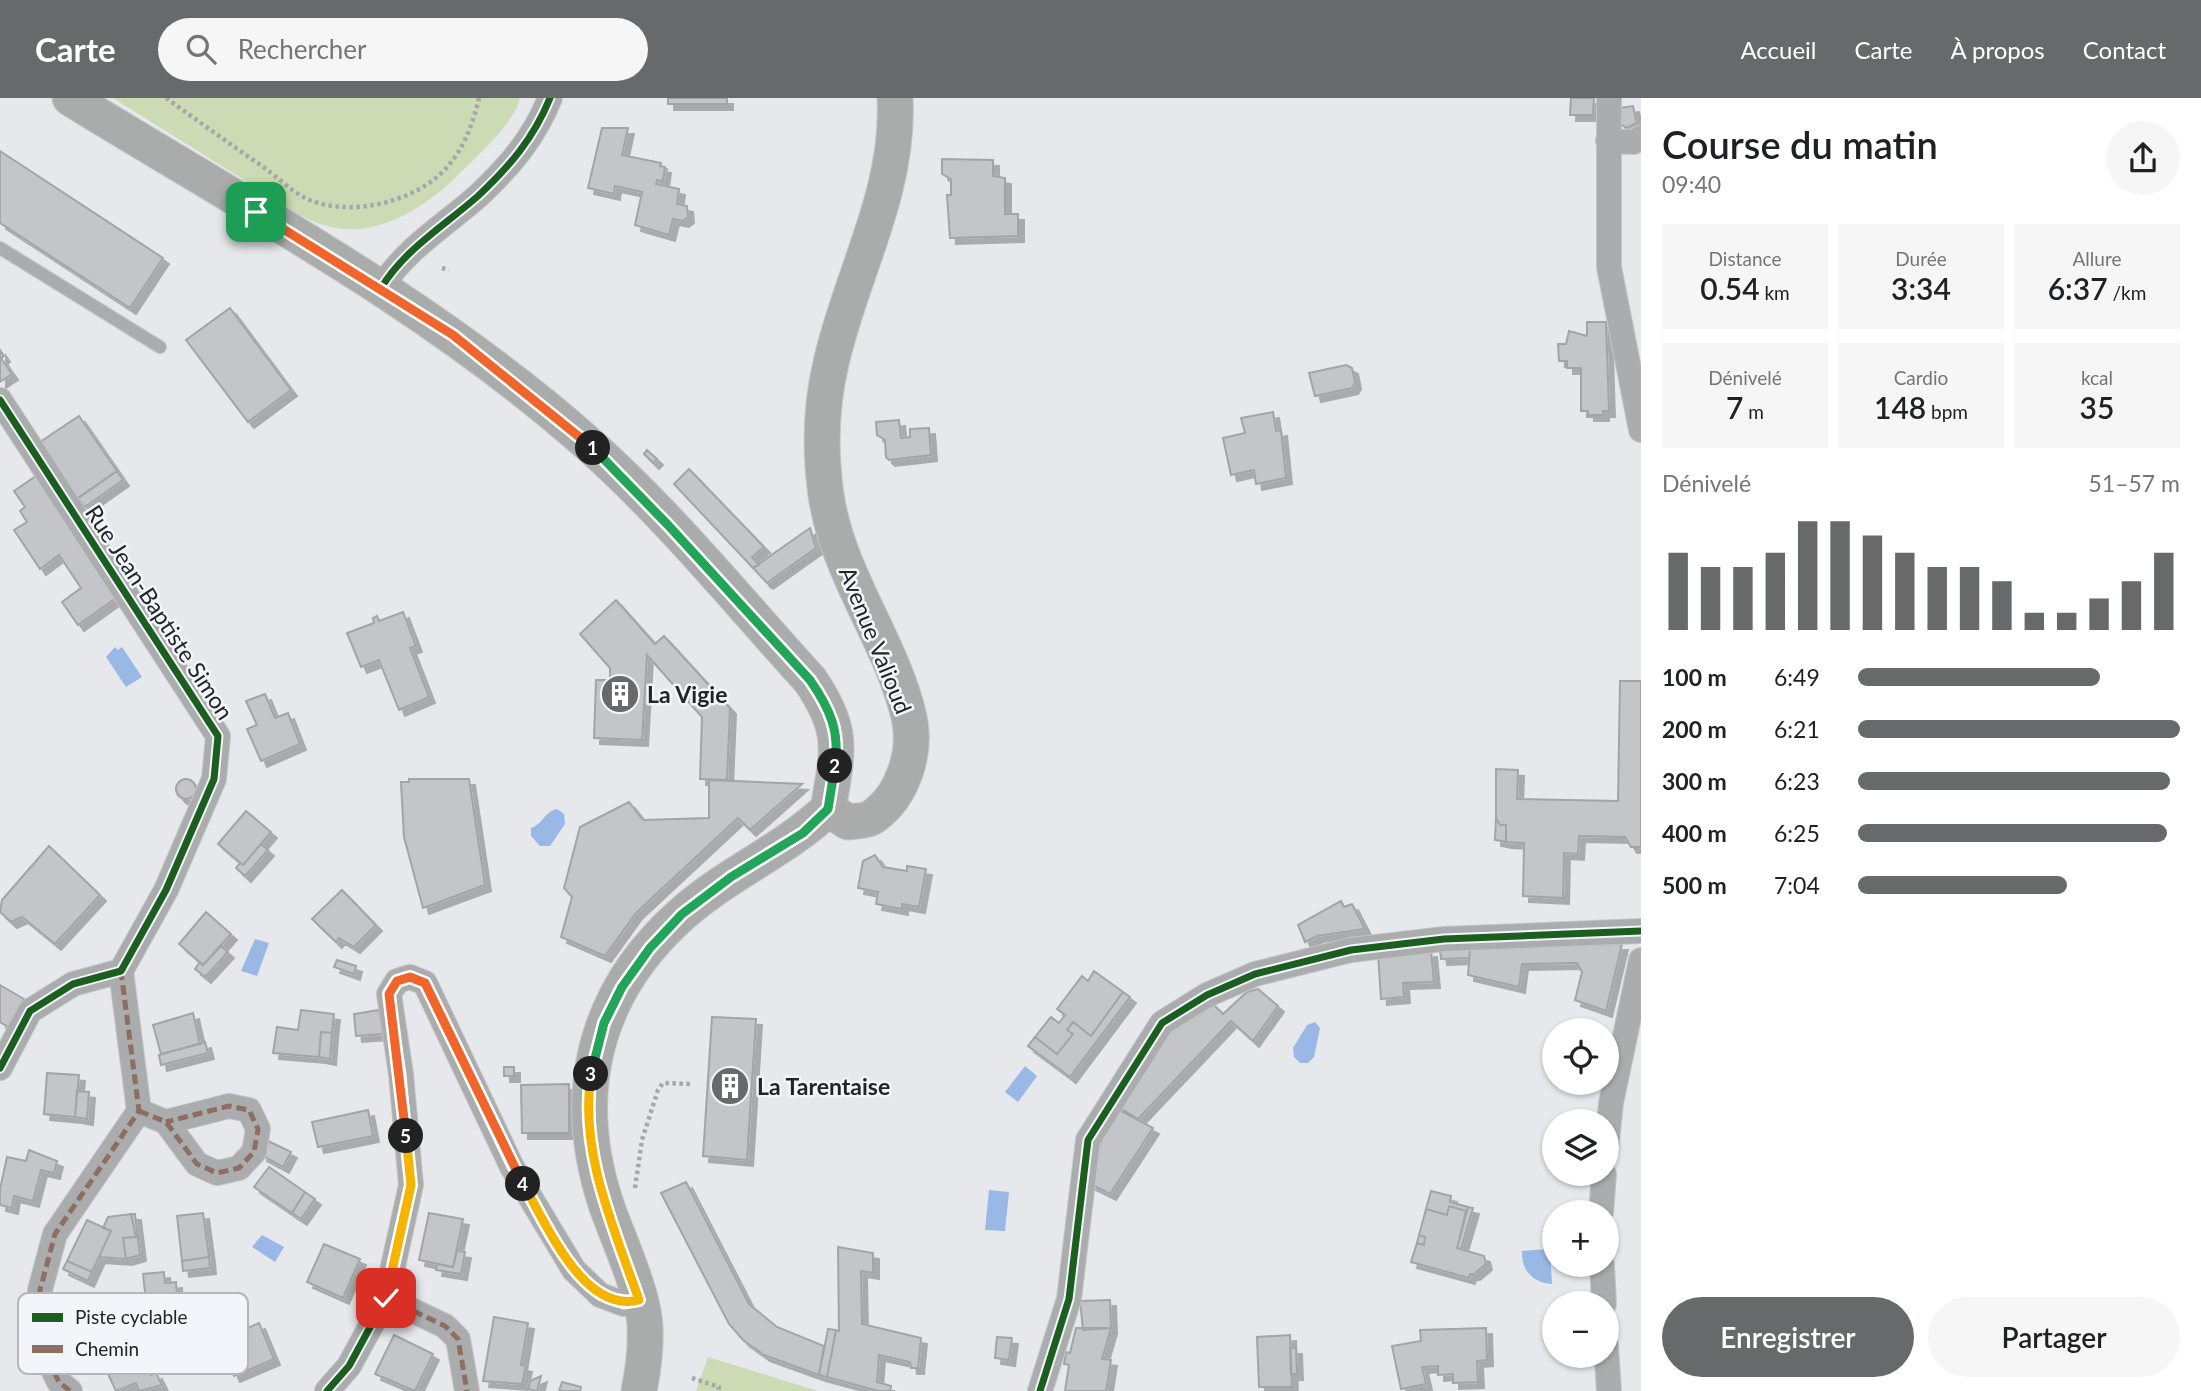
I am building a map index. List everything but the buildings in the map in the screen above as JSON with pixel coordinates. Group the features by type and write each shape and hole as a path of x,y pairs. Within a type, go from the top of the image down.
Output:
{"main road":[{"path":"71,98 453,335 586,442 668,525 810,680 828,706 835,726 836,763 828,809 803,833 731,877 682,914 650,948 629,977 604,1023 590,1077 588,1117 592,1154 645,1326 639,1391"},
{"name":"Avenue Valioud","path":"828,809 848,822 872,818 895,794 911,752 910,719 899,685 839,548 826,495 823,446 824,405 831,363 882,206 897,124 895,98"}],"street":[{"path":"381,288 403,258 478,196 524,148 550,98"},
{"path":"1609,98 1609,267 1641,430"},
{"path":"1608,141 1633,142 1641,138"},
{"name":"Rue Jean-Baptiste Simon","path":"0,400 218,736 214,779 166,890 121,971"},
{"path":"1040,1391 1069,1299 1088,1140 1162,1023 1207,995 1255,974 1351,950 1444,939 1641,931"},
{"path":"1610,1109 1641,960"},
{"path":"0,1068 30,1011 73,984 121,971 139,1111 55,1234 40,1293"},
{"path":"327,1391 349,1366 386,1298 411,1185 401,1074 389,994 397,981 410,977 425,983 512,1167 574,1270 600,1296 624,1304 639,1300"},
{"path":"139,1111 166,1122"},
{"path":"386,1298 446,1326 458,1339 467,1391"},
{"path":"1607,1368 1609,1391"},
{"path":"55,1374 59,1382 70,1391"}],"lane":[{"path":"0,248 160,347"}],"path":[{"path":"166,98 305,198 334,206 371,206 404,196 427,183 446,168 459,152 473,124 479,98"},
{"path":"442,268 449,270"},
{"path":"768,587 814,555"},
{"path":"629,1191 635,1190 642,1140 658,1090 663,1083 693,1084"},
{"path":"692,1378 724,1391"}],"green space":[{"path":"113,98 520,98 511,117 495,138 437,194 392,221 360,229 344,229 329,227 301,216"},
{"path":"708,1357 818,1391 696,1391"}],"water":[{"path":"115,647 118,650 122,647 142,677 126,687 106,657"},
{"path":"557,809 564,814 565,824 550,846 540,846 531,836 531,828 549,812"},
{"path":"255,939 269,943 257,976 241,971"},
{"path":"1315,1022 1320,1028 1314,1057 1308,1063 1300,1063 1294,1057 1293,1048 1307,1025"},
{"path":"1025,1066 1037,1076 1018,1102 1005,1092"},
{"path":"989,1190 1009,1192 1005,1231 985,1230"},
{"path":"262,1235 284,1247 275,1262 252,1247"},
{"path":"1542,1250 1542,1277 1552,1277 1552,1284 1539,1281 1526,1270 1522,1251"}],"marked path":[{"path":"40,1293 55,1234 139,1111 121,971"},
{"path":"139,1111 166,1122 197,1164 217,1173 239,1168 254,1152 258,1129 249,1110 229,1106 166,1122"},
{"path":"386,1298 445,1326 458,1339 467,1391"},
{"path":"55,1374 59,1382 70,1391"}],"cycle path":[{"path":"381,288 413,250 478,196 510,163 528,139 550,98"},
{"path":"0,400 218,736 214,779 166,890 121,971 73,984 30,1011 0,1068"},
{"path":"1040,1391 1069,1299 1088,1140 1162,1023 1207,995 1255,974 1351,950 1444,939 1641,931"},
{"path":"327,1391 349,1366 386,1298 411,1185 401,1074 389,994 397,981 410,977 425,983 512,1167 574,1270 600,1295 624,1304 639,1301"}],"place":[{"name":"La Vigie","path":"620,694"},
{"name":"La Tarentaise","path":"730,1086"}],"route":[{"path":"256,212 453,335 586,442 668,525 810,680 828,706 835,726 836,763 828,809 803,833 731,877 682,914 650,948 622,987 604,1023 590,1077 588,1117 592,1154 639,1300 624,1304 600,1296 574,1270 512,1167 425,983 410,977 397,981 389,994 401,1074 411,1185 386,1298"}]}
